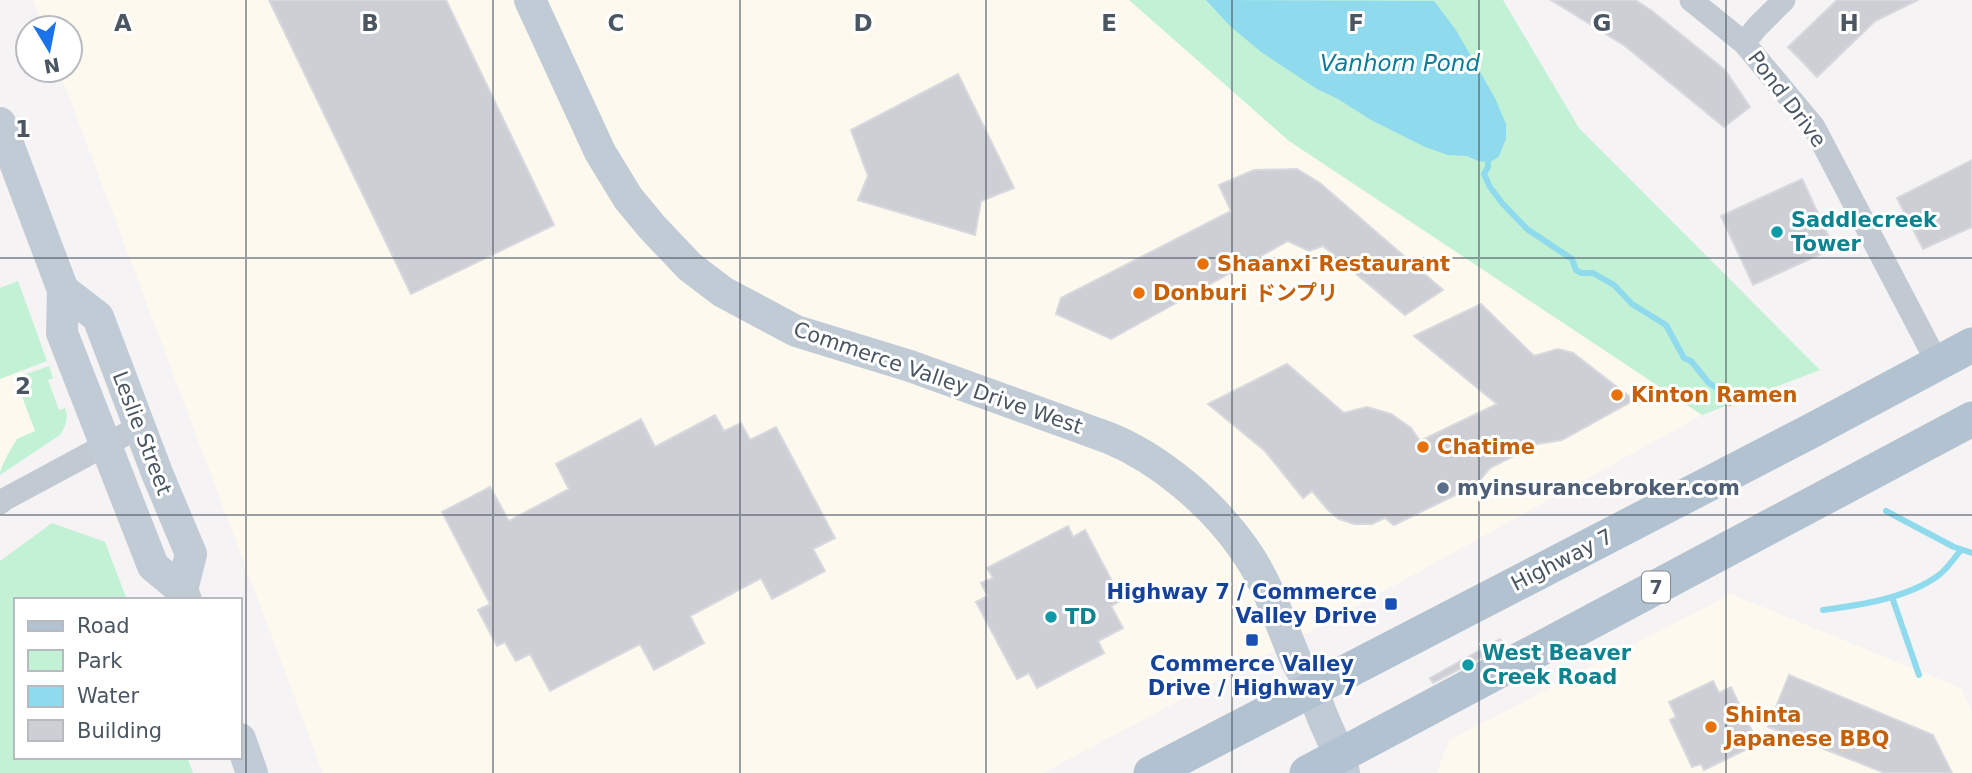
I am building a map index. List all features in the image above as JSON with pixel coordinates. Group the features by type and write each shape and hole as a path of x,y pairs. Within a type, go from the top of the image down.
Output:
{"main road":[{"name":"Highway 7","path":"1151,773 1318,704 1809,432 1972,345"},
{"name":"7","path":"1307,773 1342,764 1972,419"}],"street":[{"name":"Commerce Valley Drive West","path":"530,0 600,152 621,187 652,227 690,267 723,292 796,331 910,366 1097,433 1124,444 1164,468 1220,520 1245,549 1275,604 1297,663 1318,704"},
{"name":"Pond Drive","path":"1692,0 1744,43 1814,127 1938,363"},
{"path":"1744,43 1784,0"},
{"name":"Leslie Street","path":"0,123 63,290 62,333 153,566 184,595"},
{"name":"Leslie Street","path":"63,290 97,317 191,554 184,595"},
{"path":"0,503 139,427"},
{"path":"1318,704 1342,764"},
{"path":"242,745 252,773"}],"shaded area":[{"path":"33,0 1129,0 1289,141 1702,415 1328,622 1043,773 323,773 64,84 84,84 84,14 38,14"},
{"path":"0,318 50,436 0,471"},
{"path":"1731,594 1961,688 1972,712 1972,773 1437,773 1449,740"}],"green space":[{"path":"1129,0 1503,0 1579,128 1820,370 1702,415 1289,141"},
{"path":"18,281 47,361 0,379 0,288"},
{"path":"49,366 53,378 48,380 59,410 65,408 66,412 64,428 60,435 0,475 17,439 35,431 15,378"},
{"path":"52,523 105,542 126,598 14,598 14,759 188,759 193,773 0,773 0,561"}],"water":[{"name":"Vanhorn Pond","path":"1206,0 1434,1 1456,30 1495,98 1506,124 1506,139 1499,156 1488,162 1467,156 1448,155 1425,147 1371,120 1261,52 1230,26"}],"building":[{"path":"269,0 446,0 554,225 411,294"},
{"path":"1551,0 1635,0 1725,70 1750,107 1724,127 1625,46"},
{"path":"1837,0 1918,0 1875,21 1817,77 1788,47"},
{"path":"958,74 1014,188 981,201 975,235 858,200 868,176 851,130"},
{"path":"1972,160 1972,227 1923,249 1897,198"},
{"path":"1297,169 1320,183 1443,290 1405,315 1323,246 1309,251 1288,241 1111,339 1056,314 1061,298 1231,211 1219,185 1254,170"},
{"name":"Saddlecreek Tower","path":"1802,179 1834,248 1753,285 1721,216"},
{"path":"1481,304 1534,356 1558,349 1573,353 1634,400 1562,440 1537,444 1490,468 1476,485 1394,525 1385,518 1372,524 1354,524 1339,519 1312,491 1303,498 1265,451 1208,404 1287,364 1344,413 1367,407 1391,414 1411,428 1420,441 1497,404 1414,336"},
{"path":"715,415 724,431 741,423 750,440 776,427 835,538 813,549 825,571 772,599 761,578 690,616 704,643 654,670 640,644 550,691 530,654 516,661 505,642 497,646 478,610 490,604 442,512 490,487 509,521 569,489 556,464 641,419 655,447"},
{"name":"TD","path":"1068,526 1073,537 1085,530 1122,600 1111,606 1123,628 1098,641 1104,653 1037,688 1029,673 1017,679 976,602 988,596 981,583 993,578 987,568"},
{"path":"1500,639 1504,646 1433,683 1430,678"},
{"path":"1789,675 1933,735 1952,773 1885,773 1768,727"},
{"name":"Shinta Japanese BBQ","path":"1713,681 1719,693 1731,687 1753,733 1742,738 1747,749 1704,770 1701,764 1692,767 1670,720 1676,717 1669,702"}],"waterway":[{"path":"1488,162 1484,174 1490,187 1527,229 1572,259 1576,270 1593,273 1614,285 1632,304 1666,325 1684,358 1691,361 1730,403"},
{"path":"1886,511 1954,547 1972,553"},
{"path":"1823,610 1899,595 1927,583 1939,575 1961,550"},
{"path":"1892,597 1919,675"}],"place":[{"name":"Saddlecreek Tower","path":"1777,232"},
{"name":"Shaanxi Restaurant","path":"1203,264"},
{"name":"Donburi ドンプリ","path":"1139,293"},
{"name":"Kinton Ramen","path":"1617,395"},
{"name":"Chatime","path":"1423,447"},
{"name":"myinsurancebroker.com","path":"1443,488"},
{"name":"Highway 7 / Commerce Valley Drive","path":"1391,604"},
{"name":"TD","path":"1051,617"},
{"name":"Commerce Valley Drive / Highway 7","path":"1252,640"},
{"name":"West Beaver Creek Road","path":"1468,665"},
{"name":"Shinta Japanese BBQ","path":"1711,727"}]}
